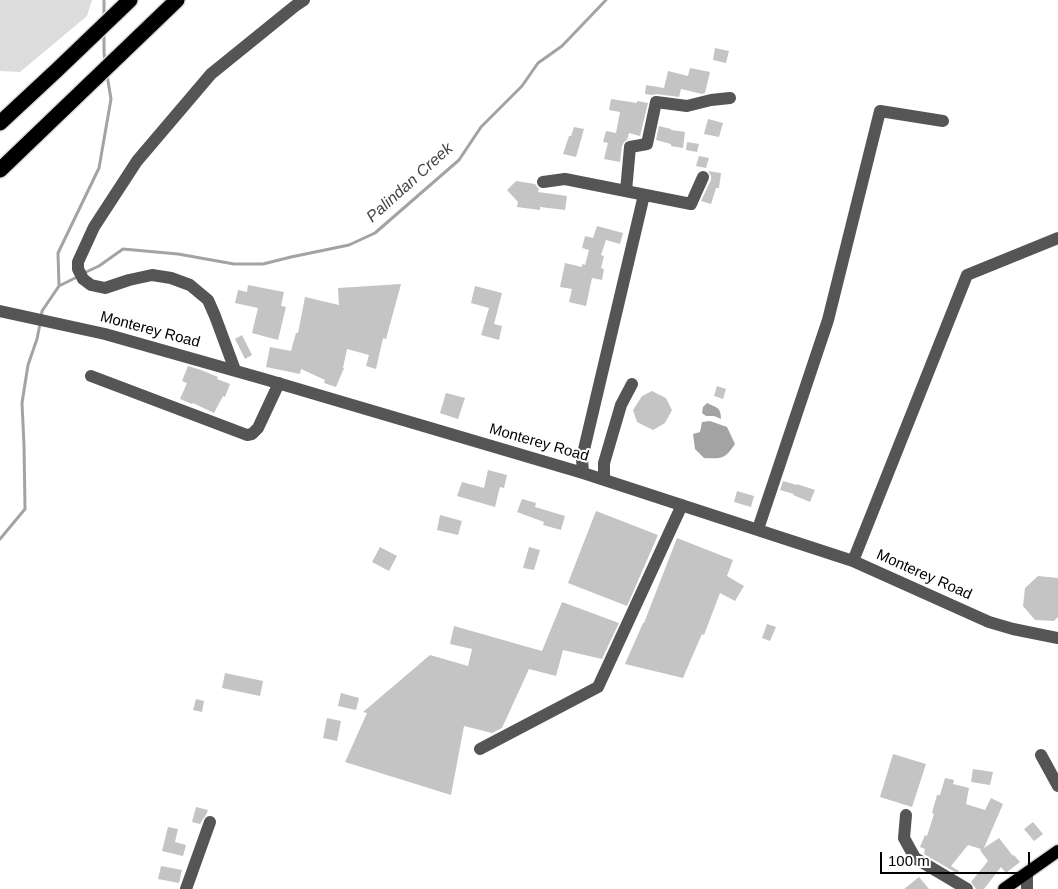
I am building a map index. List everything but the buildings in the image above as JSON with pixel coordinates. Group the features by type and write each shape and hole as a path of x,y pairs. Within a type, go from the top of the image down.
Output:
{"highway":[{"path":"0,122 130,0"},
{"path":"0,170 177,0"}],"main road":[{"path":"1004,889 1058,851"}],"street":[{"path":"235,370 208,300 190,285 171,278 152,275 105,288 91,285 81,274 78,262 94,227 137,161 211,74 304,0"},
{"path":"626,191 630,147 648,144 656,102 687,106 711,100 730,98"},
{"path":"758,529 828,320 880,111 943,121"},
{"path":"543,182 566,179 691,204 703,176"},
{"path":"583,473 582,458 644,195"},
{"path":"853,561 968,275 1058,238"},
{"name":"Monterey Road","path":"0,311 105,334 235,370 583,473 853,561 989,622 1058,638"},
{"path":"91,376 247,435 252,434 258,428 279,384"},
{"path":"604,480 604,463 620,404 632,384"},
{"path":"582,458 604,463"},
{"path":"480,748 598,687 682,505"},
{"path":"1041,755 1058,786"},
{"path":"906,815 904,838 915,858 967,889"},
{"path":"186,889 210,822"},
{"path":"1027,873 1027,889"}],"shaded area":[{"path":"0,0 92,0 87,16 20,72 0,71"},
{"path":"707,403 719,410 721,419 714,416 706,416 702,413 703,407"},
{"path":"710,421 727,427 735,444 722,457 704,458 695,449 693,434 700,432 702,422"}],"waterway":[{"path":"104,0 104,17"},
{"name":"Palindan Creek","path":"84,273 99,266 123,249 178,254 234,264 263,264 349,245 375,233 459,160 481,127 522,86 538,63 562,46 606,0"},
{"path":"104,33 105,62"},
{"path":"59,286 58,253 99,168 111,99 107,75"},
{"path":"41,318 42,311 59,286 79,276"},
{"path":"0,539 25,509 22,403 28,365 40,324"}]}
